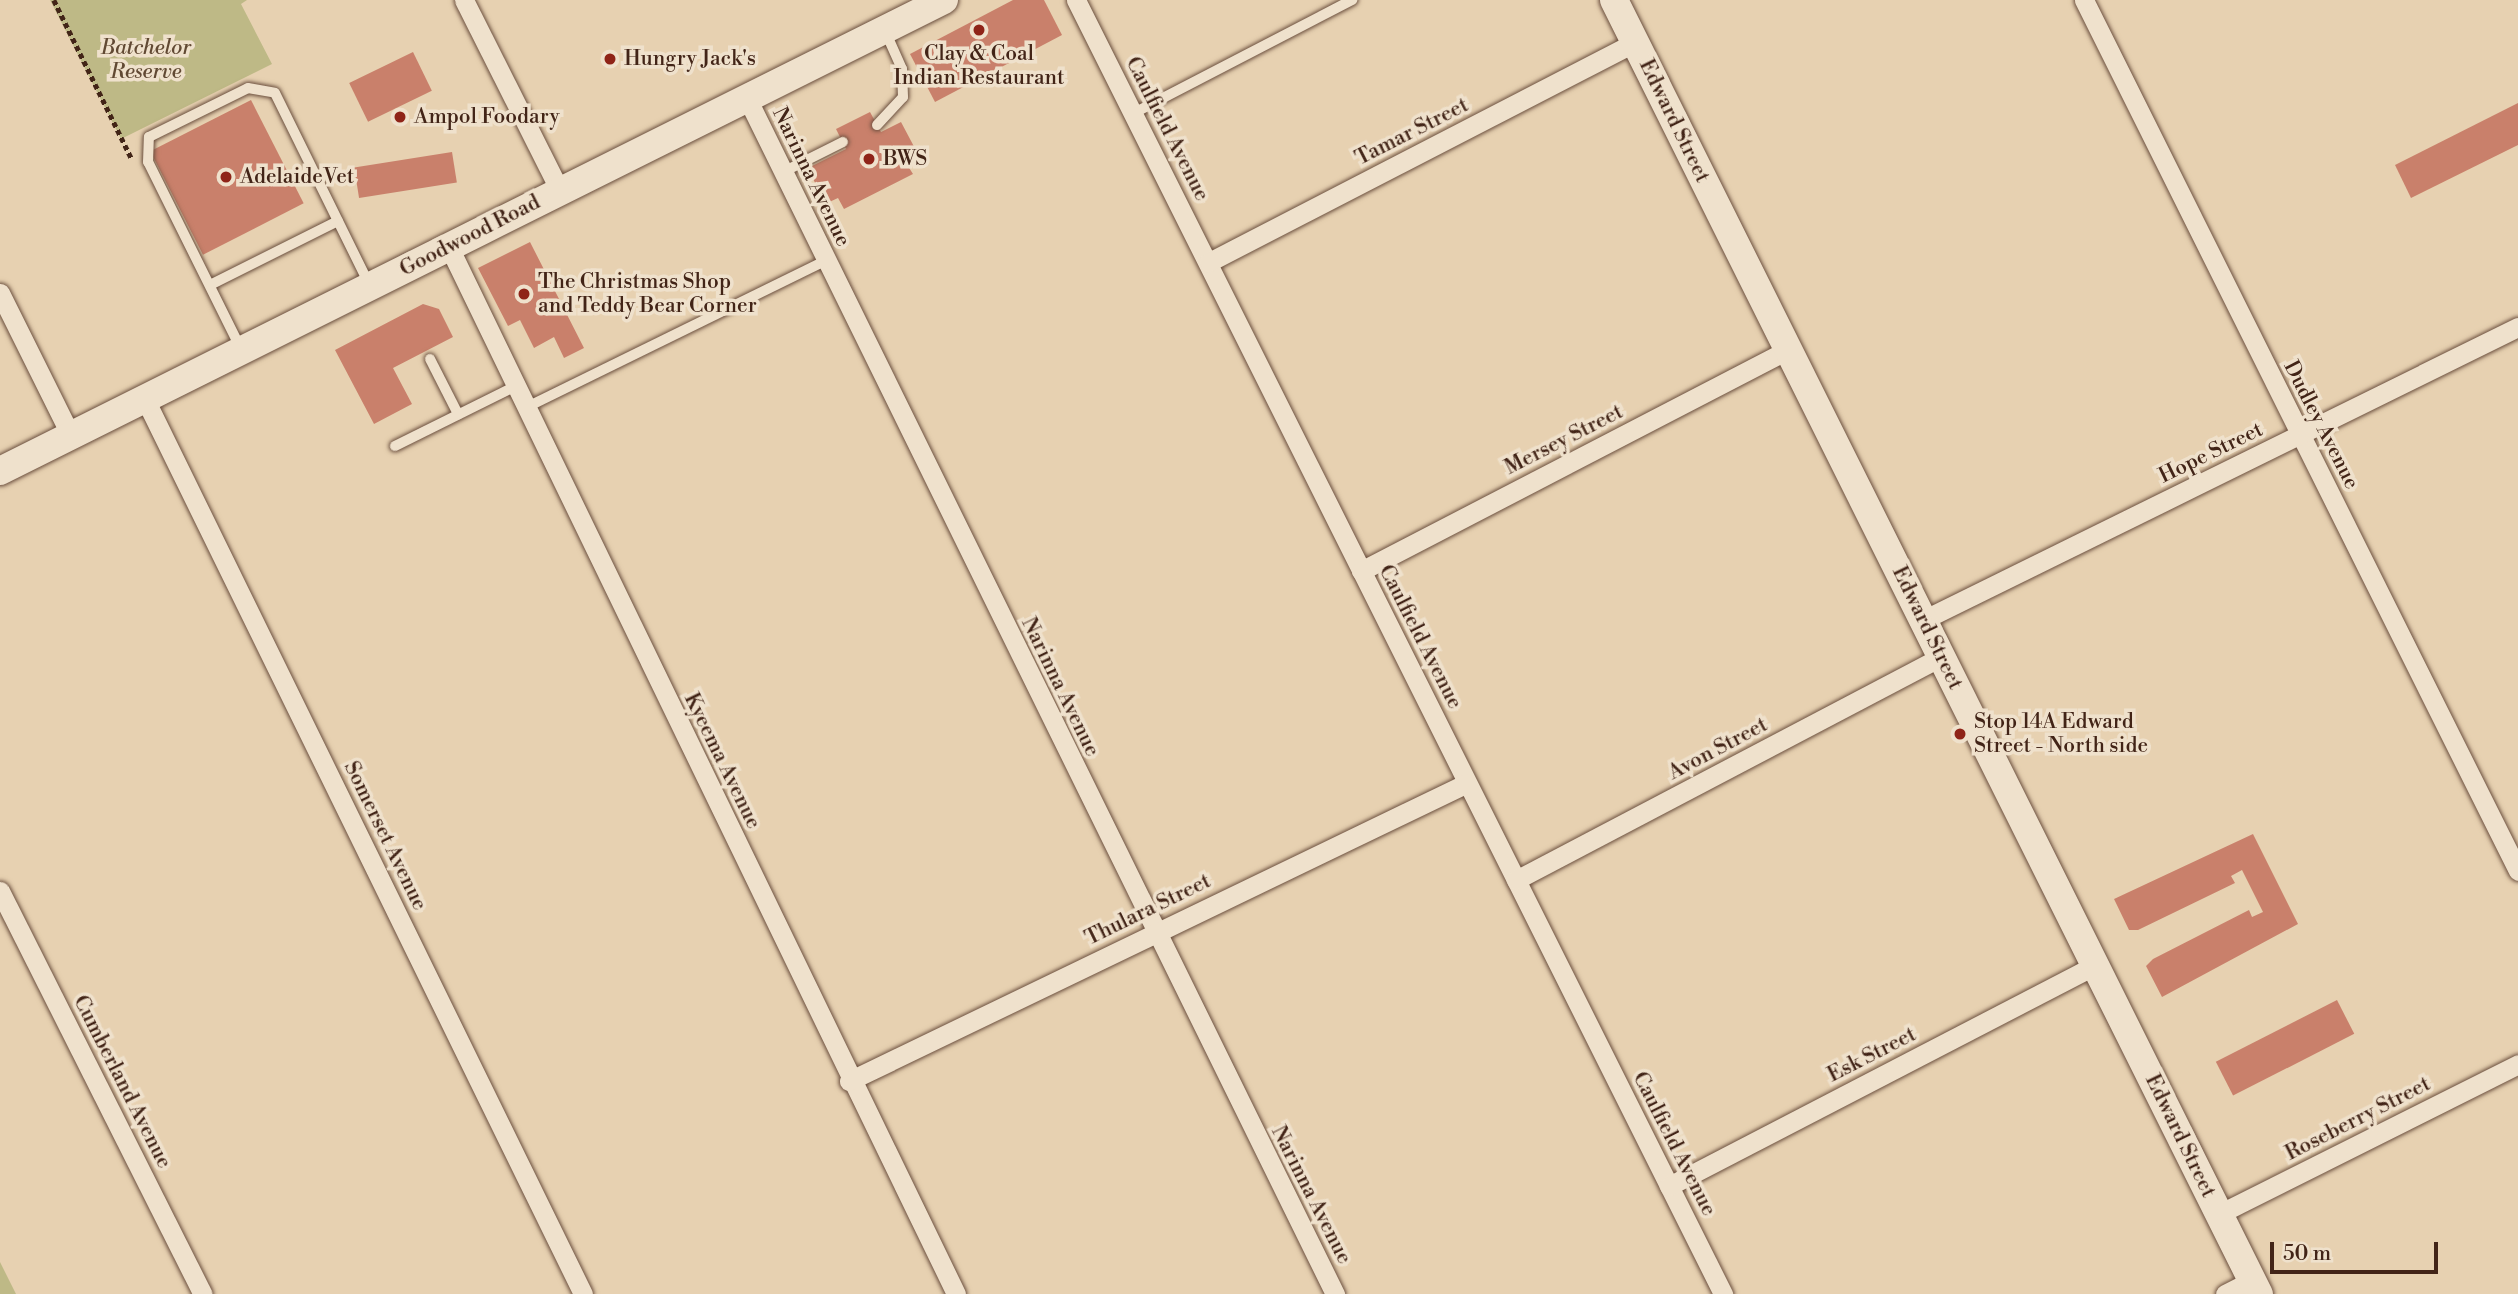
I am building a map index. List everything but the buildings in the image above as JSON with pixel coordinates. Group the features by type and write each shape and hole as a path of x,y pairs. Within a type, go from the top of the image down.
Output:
{"street":[{"path":"464,0 560,191"},
{"name":"Caulfield Avenue","path":"1076,0 1723,1294"},
{"name":"Edward Street","path":"1614,0 2255,1287"},
{"name":"Dudley Avenue","path":"2084,0 2518,871"},
{"name":"Goodwood Road","path":"0,471 942,1"},
{"name":"Tamar Street","path":"1209,262 1635,42"},
{"name":"Narinna Avenue","path":"747,98 1154,932 1335,1294"},
{"name":"Kyeema Avenue","path":"449,247 849,1081 956,1294"},
{"path":"0,293 71,436"},
{"name":"Hope Street","path":"1923,620 2518,327"},
{"name":"Mersey Street","path":"1361,570 1788,350"},
{"name":"Somerset Avenue","path":"145,399 583,1294"},
{"name":"Avon Street","path":"1516,880 1941,657"},
{"name":"Thulara Street","path":"849,1081 1467,783"},
{"name":"Cumberland Avenue","path":"0,891 203,1294"},
{"name":"Esk Street","path":"1669,1185 2095,965"},
{"name":"Roseberry Street","path":"2219,1214 2518,1064"},
{"path":"2225,1294 2255,1287"}],"lane":[{"path":"1134,113 1352,0"},
{"path":"877,125 903,97 902,69 884,29"},
{"path":"242,350 148,162 149,137 248,88 275,93 370,286"},
{"path":"783,172 843,142"},
{"path":"209,285 338,221"},
{"path":"527,407 827,260"},
{"path":"430,359 458,414"},
{"path":"395,446 516,386"}],"green space":[{"name":"Batchelor Reserve","path":"50,0 247,0 241,4 272,64 121,139"},
{"path":"0,1262 16,1294 0,1294"}],"place":[{"name":"Clay & Coal Indian Restaurant","path":"979,30"},
{"name":"Hungry Jack's","path":"610,59"},
{"name":"Ampol Foodary","path":"400,117"},
{"name":"BWS","path":"869,159"},
{"name":"AdelaideVet","path":"226,177"},
{"name":"The Christmas Shop and Teddy Bear Corner","path":"524,294"},
{"name":"Stop 14A Edward Street - North side","path":"1960,734"}]}
